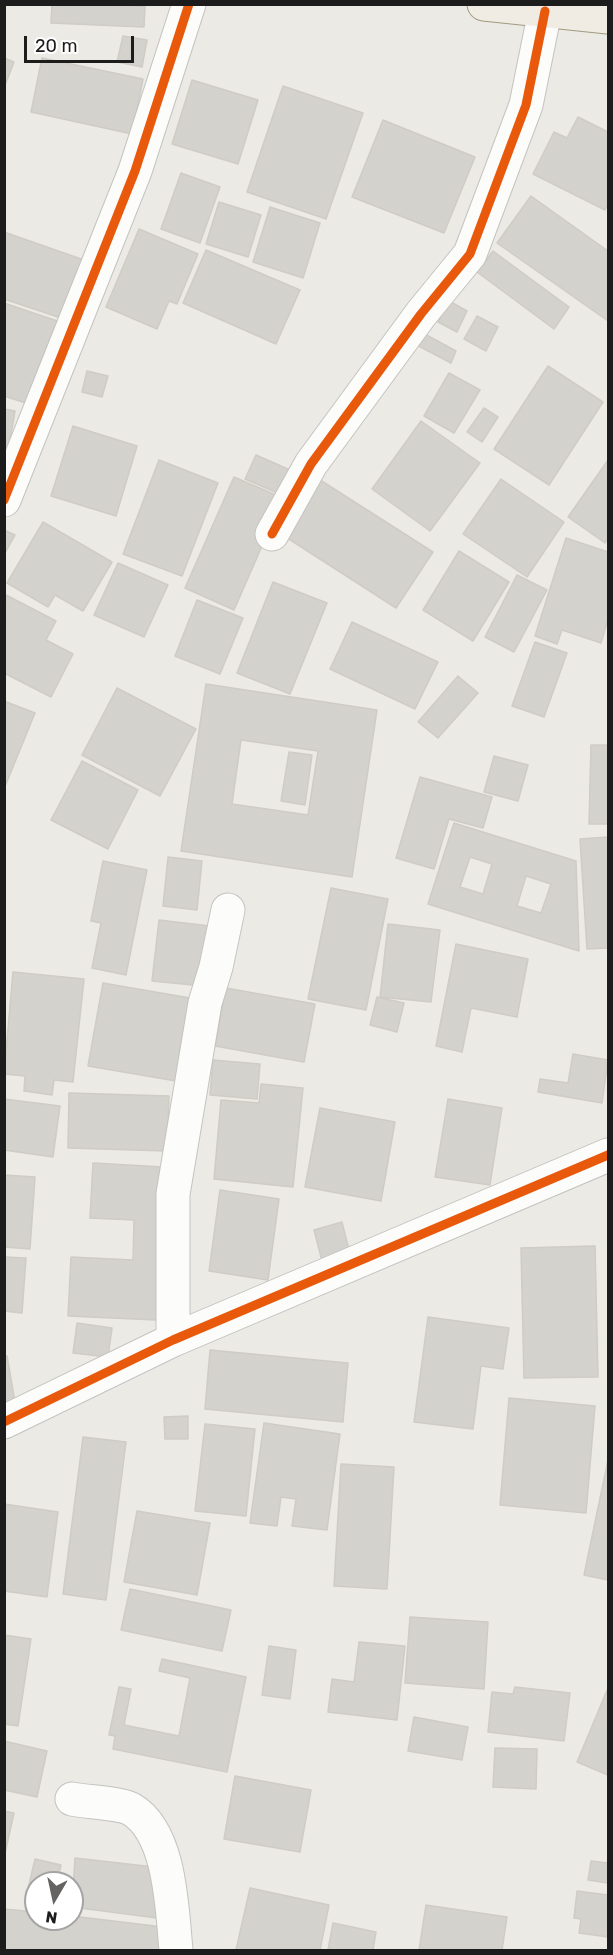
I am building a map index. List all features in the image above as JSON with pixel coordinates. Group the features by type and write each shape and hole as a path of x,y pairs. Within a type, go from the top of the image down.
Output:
{"main road":[{"path":"484,4 609,17"}],"street":[{"path":"4,500 135,171 189,4"},
{"path":"272,534 311,464 420,314 470,254 526,105 545,11"},
{"path":"173,1340 172,1194 205,1003 228,910"},
{"path":"4,1422 173,1340 609,1155"},
{"path":"72,1799 131,1809 158,1838 171,1893 176,1950"}],"building":[{"path":"52,4 145,6 144,27 51,23"},
{"path":"123,36 147,40 142,67 117,62"},
{"path":"4,58 14,62 4,88"},
{"path":"42,58 143,79 132,134 31,112"},
{"path":"192,80 258,100 238,164 172,144"},
{"path":"283,86 363,113 326,219 247,192"},
{"path":"578,117 608,132 608,204 605,210 533,174 554,132 567,138"},
{"path":"383,120 475,157 444,233 352,197"},
{"path":"181,173 220,187 200,243 161,229"},
{"path":"531,196 608,251 608,321 497,243"},
{"path":"219,202 261,215 248,257 206,244"},
{"path":"270,207 320,223 303,278 253,262"},
{"path":"139,229 198,254 177,304 169,301 157,329 106,307"},
{"path":"4,232 84,260 64,319 4,299"},
{"path":"206,250 300,290 276,344 183,303"},
{"path":"493,251 569,307 554,329 477,272"},
{"path":"449,301 467,311 457,332 438,322"},
{"path":"4,303 60,322 32,405 4,396"},
{"path":"477,316 498,327 486,351 464,339"},
{"path":"419,331 456,351 451,363 413,343"},
{"path":"548,366 603,402 549,485 494,449"},
{"path":"87,371 108,376 102,397 82,392"},
{"path":"449,373 480,390 454,433 424,416"},
{"path":"484,408 498,417 482,442 467,432"},
{"path":"4,409 15,411 4,476"},
{"path":"421,421 480,463 430,531 372,489"},
{"path":"73,426 137,446 116,516 51,496"},
{"path":"256,455 299,474 289,498 245,479"},
{"path":"159,460 218,483 182,576 123,554"},
{"path":"608,460 608,538 605,543 568,517"},
{"path":"234,477 283,498 234,610 185,588"},
{"path":"317,478 433,552 396,608 281,534"},
{"path":"501,479 564,522 527,577 463,534"},
{"path":"43,522 112,562 83,611 55,595 48,607 7,583"},
{"path":"4,530 15,535 4,555"},
{"path":"566,538 608,552 608,619 601,643 562,630 557,644 535,636"},
{"path":"459,551 509,582 473,641 423,610"},
{"path":"118,563 168,585 144,637 94,615"},
{"path":"517,575 547,590 514,652 485,637"},
{"path":"273,582 327,603 290,694 237,673"},
{"path":"6,595 56,621 46,640 73,654 51,697 4,673"},
{"path":"197,600 243,618 220,674 175,656"},
{"path":"352,622 438,662 415,709 330,669"},
{"path":"535,642 567,653 544,717 512,706"},
{"path":"458,676 478,693 438,738 418,722"},
{"path":"206,684 377,710 352,877 181,851","holes":["241,740 318,751 308,815 232,804"]},
{"path":"117,688 196,729 160,796 82,755"},
{"path":"4,701 35,713 4,789"},
{"path":"591,745 608,745 608,824 589,824"},
{"path":"289,752 312,755 305,805 281,801"},
{"path":"494,756 528,765 518,801 484,792"},
{"path":"82,761 138,790 108,849 51,820"},
{"path":"420,777 492,797 483,828 449,819 434,869 396,858"},
{"path":"454,823 576,861 579,951 428,904","holes":["470,857 492,864 483,894 460,887","526,876 551,884 541,913 517,906"]},
{"path":"608,837 608,948 587,949 580,839"},
{"path":"168,857 202,861 197,910 163,906"},
{"path":"103,861 147,870 126,975 92,968 101,923 91,921"},
{"path":"331,888 388,899 366,1010 308,999"},
{"path":"159,920 210,926 203,986 152,981"},
{"path":"388,924 440,930 431,1002 380,997"},
{"path":"456,944 528,959 517,1017 471,1008 462,1052 436,1046"},
{"path":"13,972 84,979 73,1082 54,1080 52,1095 24,1091 25,1076 4,1074"},
{"path":"103,983 190,998 176,1081 88,1066"},
{"path":"226,988 315,1004 304,1062 215,1046"},
{"path":"377,997 404,1003 397,1032 370,1025"},
{"path":"573,1054 608,1060 602,1103 538,1092 540,1079 568,1083"},
{"path":"213,1060 260,1064 257,1099 210,1095"},
{"path":"261,1084 303,1088 293,1187 214,1179 221,1100 259,1103"},
{"path":"69,1093 169,1096 167,1151 68,1148"},
{"path":"4,1099 60,1106 53,1157 4,1150"},
{"path":"448,1099 502,1108 490,1185 435,1177"},
{"path":"320,1108 395,1122 381,1201 305,1187"},
{"path":"93,1163 163,1167 156,1320 68,1316 71,1257 133,1260 134,1220 90,1218"},
{"path":"4,1175 35,1177 30,1249 4,1247"},
{"path":"220,1190 279,1199 268,1280 209,1271"},
{"path":"342,1222 350,1254 322,1261 314,1230"},
{"path":"595,1246 598,1377 524,1378 521,1248"},
{"path":"4,1257 26,1258 22,1313 4,1311"},
{"path":"428,1317 509,1328 503,1369 481,1366 473,1429 414,1422"},
{"path":"77,1323 112,1328 108,1357 73,1353"},
{"path":"210,1350 348,1363 343,1422 205,1409"},
{"path":"4,1356 7,1356 15,1402 4,1403"},
{"path":"509,1398 595,1406 586,1513 500,1505"},
{"path":"188,1416 188,1439 165,1439 164,1417"},
{"path":"264,1423 340,1434 327,1530 292,1526 296,1499 281,1497 277,1526 250,1523"},
{"path":"205,1424 255,1429 246,1516 195,1511"},
{"path":"83,1437 126,1442 106,1600 63,1594"},
{"path":"608,1460 608,1580 584,1575"},
{"path":"341,1464 394,1467 387,1589 334,1586"},
{"path":"4,1504 58,1512 47,1597 4,1591"},
{"path":"137,1511 210,1523 197,1595 124,1582"},
{"path":"130,1589 231,1610 222,1651 121,1630"},
{"path":"410,1617 488,1622 484,1689 405,1683"},
{"path":"4,1635 31,1639 18,1726 4,1724"},
{"path":"359,1642 405,1646 397,1720 328,1712 332,1679 354,1682"},
{"path":"269,1646 296,1650 290,1699 262,1695"},
{"path":"162,1659 246,1677 227,1772 113,1749 115,1736 109,1735 119,1687 131,1689 124,1725 179,1736 190,1678 159,1671"},
{"path":"515,1687 570,1693 564,1741 488,1732 492,1692 513,1694"},
{"path":"608,1688 608,1775 577,1762"},
{"path":"414,1717 468,1727 462,1760 408,1751"},
{"path":"4,1741 47,1751 37,1797 4,1790"},
{"path":"495,1748 537,1749 536,1789 493,1787"},
{"path":"235,1776 311,1790 300,1852 224,1839"},
{"path":"4,1811 14,1813 4,1858"},
{"path":"75,1858 163,1868 157,1918 84,1909 84,1871 74,1871"},
{"path":"35,1859 61,1865 60,1871 32,1871"},
{"path":"591,1861 608,1863 608,1883 588,1880"},
{"path":"250,1888 329,1905 320,1950 236,1950"},
{"path":"577,1891 608,1895 608,1937 579,1933 581,1919 574,1918"},
{"path":"426,1905 507,1917 502,1950 419,1950"},
{"path":"4,1909 24,1911 24,1931 84,1931 84,1917 163,1927 160,1950 4,1950"},
{"path":"333,1923 376,1932 373,1950 328,1950"}],"cycle path":[{"path":"4,500 135,171 189,4"},
{"path":"272,534 311,464 421,314 470,254 526,105 545,11"},
{"path":"4,1422 173,1340 608,1155"}]}
